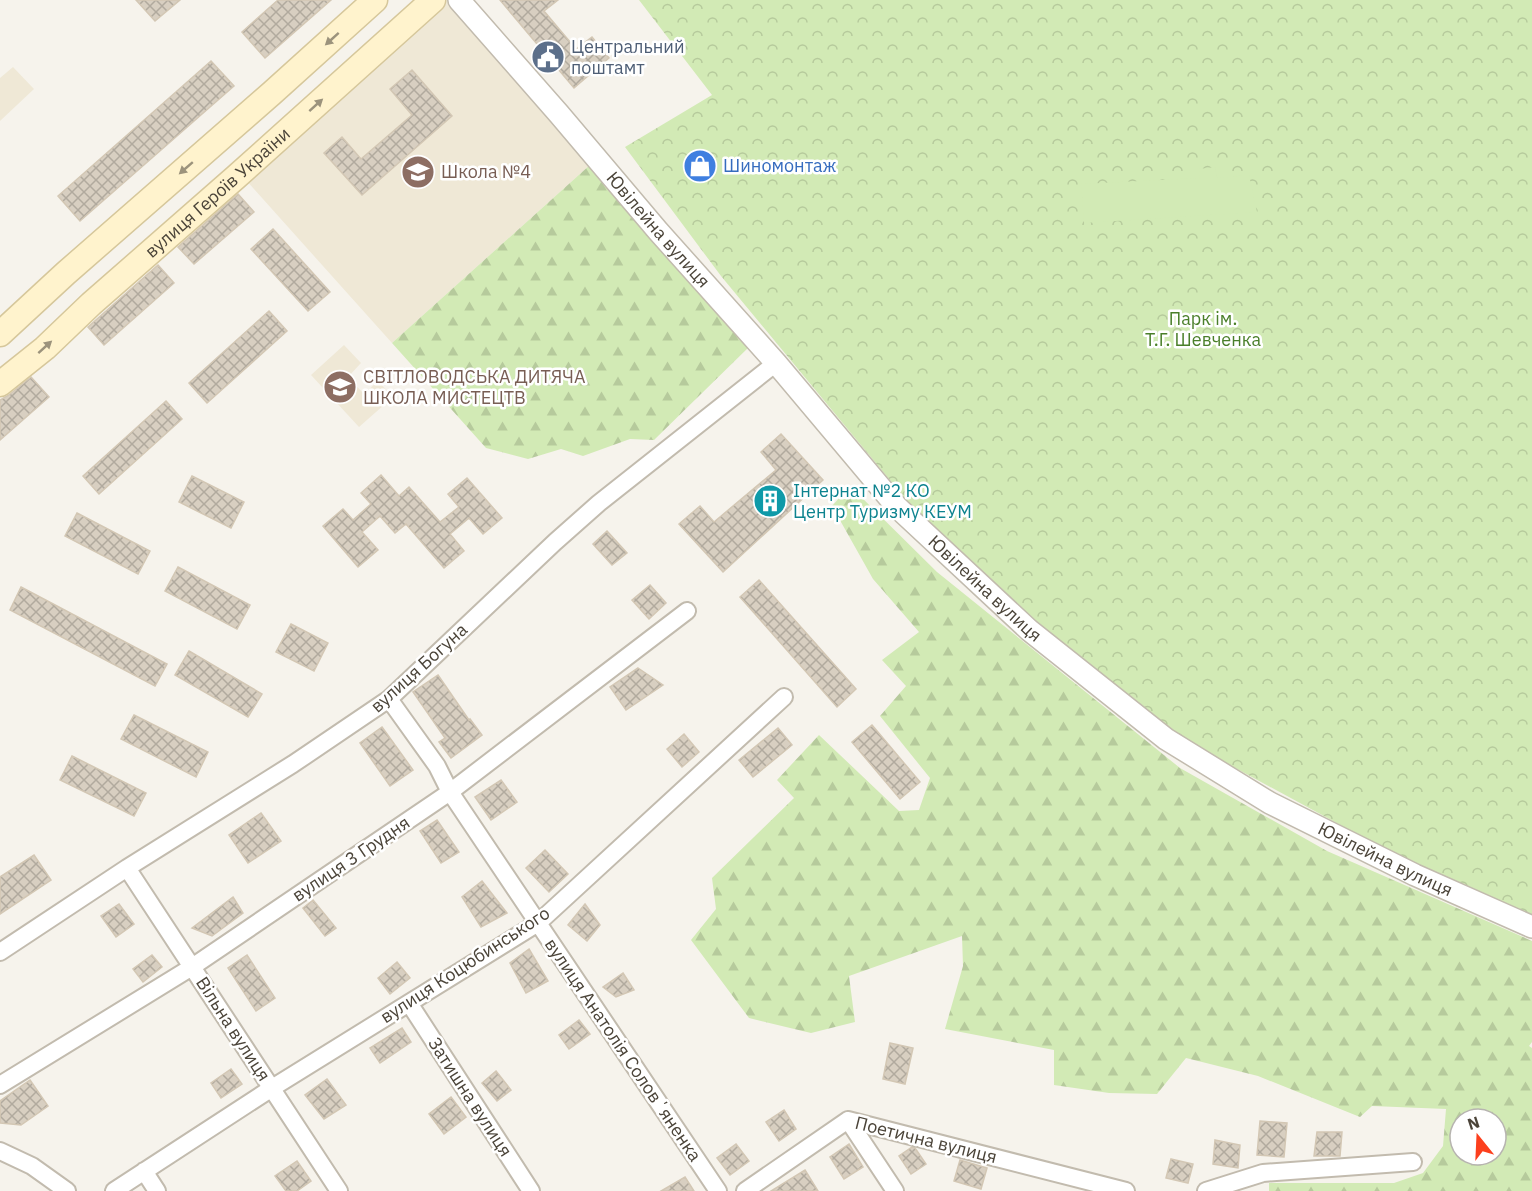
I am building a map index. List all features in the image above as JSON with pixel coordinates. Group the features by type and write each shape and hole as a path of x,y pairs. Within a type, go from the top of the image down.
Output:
{"main road":[{"path":"0,334 375,0"},
{"name":"вулиця Героїв України","path":"0,384 45,348 91,304 433,0"},
{"path":"66,273 91,304"}],"street":[{"name":"Ювілейна вулиця","path":"459,0 658,231 776,363 897,507 1029,630 1166,739 1270,803 1415,875 1532,927"},
{"name":"вулиця Богуна","path":"0,952 127,868 293,764 389,699 599,503 776,363"},
{"name":"вулиця 3 Грудня","path":"0,1085 192,967 450,792 687,610"},
{"name":"вулиця Коцюбинського","path":"114,1191 272,1088 538,922 784,698"},
{"name":"вулиця Анатолія Соловʼяненка","path":"389,699 437,766 450,792 718,1191"},
{"name":"Вільна вулиця","path":"127,868 339,1191"},
{"name":"Затишна вулиця","path":"409,1003 531,1191"},
{"path":"848,1120 895,1191"},
{"name":"Поетична вулиця","path":"745,1191 848,1120 1125,1191"},
{"path":"0,1151 32,1166 67,1191"},
{"path":"1206,1191 1263,1173 1413,1162"},
{"path":"144,1171 157,1191"}],"shaded area":[{"name":"Школа №4","path":"447,0 591,164 392,343 245,179"},
{"path":"13,67 34,89 0,121 0,78"},
{"name":"СВІТЛОВОДСЬКА ДИТЯЧА ШКОЛА МИСТЕЦТВ","path":"344,345 361,363 348,377 364,394 378,381 393,397 359,427 311,375"}],"green space":[{"name":"Парк ім. Т.Г. Шевченка","path":"639,0 1532,0 1532,915 1392,853 1180,738 1055,641 908,502 721,276 625,147 712,95"},
{"path":"591,164 749,347 654,440 630,439 583,456 561,449 528,459 486,448 392,343"},
{"path":"1215,167 1217,178 1249,175 1257,212 1084,223 1081,184 1200,178 1199,169"},
{"path":"850,486 937,572 1180,768 1327,851 1532,941 1532,1042 1529,1046 1532,1048 1532,1191 1269,1191 1269,1183 1394,1183 1423,1173 1443,1146 1446,1109 1372,1106 1360,1117 1258,1076 1186,1058 1157,1094 1109,1093 1054,1085 1054,1050 945,1029 963,966 962,936 849,976 855,1022 811,1033 749,1018 691,940 716,909 712,878 794,798 777,780 819,735 899,811 919,810 930,778 880,716 906,686 882,660 919,632 873,579 832,506"}],"building":[{"path":"136,0 180,0 155,21"},
{"path":"278,0 331,0 265,58 242,32"},
{"path":"500,0 558,0 544,11 576,49 592,37 609,58 574,88"},
{"path":"211,61 234,86 80,221 58,196"},
{"path":"412,70 452,116 362,195 324,153 342,137 361,159 412,115 390,89"},
{"path":"238,194 254,212 194,264 178,247"},
{"path":"273,229 330,292 308,311 251,249"},
{"path":"158,265 174,283 104,345 88,327"},
{"path":"269,311 287,331 207,403 189,383"},
{"path":"31,377 49,397 0,440 0,400"},
{"path":"166,401 182,419 99,494 83,476"},
{"name":"Інтернат №2 КО Центр Туризму КЕУМ","path":"781,434 823,480 723,572 679,524 700,506 714,522 776,470 761,452"},
{"path":"381,475 399,496 409,487 440,522 459,507 448,494 467,478 502,518 483,534 469,518 450,534 464,551 444,568 406,524 395,533 380,516 362,532 378,550 358,567 323,526 343,509 353,520 371,504 361,493"},
{"path":"192,476 244,502 231,528 179,502"},
{"path":"77,513 150,551 138,574 65,536"},
{"path":"607,531 627,553 612,565 593,544"},
{"path":"178,567 250,605 237,629 165,591"},
{"path":"759,580 856,689 837,707 740,597"},
{"path":"650,585 666,603 649,619 632,600"},
{"path":"21,587 167,664 155,686 10,610"},
{"path":"291,624 328,643 314,671 276,652"},
{"path":"189,651 262,694 248,717 175,675"},
{"path":"638,668 663,685 626,710 610,687"},
{"path":"438,675 482,735 451,758 439,742 445,738 413,692"},
{"path":"134,715 208,752 196,777 121,739"},
{"path":"872,725 920,782 900,799 852,742"},
{"path":"382,727 413,770 390,786 360,743"},
{"path":"778,728 792,745 753,777 739,760"},
{"path":"684,734 699,752 682,767 667,749"},
{"path":"72,756 146,793 134,816 60,780"},
{"path":"501,780 517,802 491,820 475,797"},
{"path":"261,813 281,841 248,863 229,835"},
{"path":"437,820 459,852 441,863 420,831"},
{"path":"545,850 568,874 549,892 526,868"},
{"path":"34,855 51,880 0,914 0,877"},
{"path":"482,881 507,913 481,927 462,897"},
{"path":"233,897 243,913 212,936 192,928"},
{"path":"313,900 336,928 325,936 303,908"},
{"path":"119,904 134,924 116,937 101,916"},
{"path":"585,904 600,925 587,941 568,925"},
{"path":"529,949 548,981 526,993 510,963"},
{"path":"152,955 162,967 143,982 133,969"},
{"path":"247,955 275,998 256,1011 228,968"},
{"path":"397,962 410,978 390,994 378,978"},
{"path":"623,973 634,990 616,997 603,987"},
{"path":"579,1020 590,1034 569,1049 559,1035"},
{"path":"402,1028 411,1042 380,1063 370,1048"},
{"path":"890,1043 913,1048 905,1084 883,1079"},
{"path":"231,1069 242,1084 221,1098 211,1083"},
{"path":"496,1071 511,1090 497,1101 482,1083"},
{"path":"327,1079 346,1105 324,1119 305,1095"},
{"path":"30,1080 48,1106 21,1125 0,1123 0,1101"},
{"path":"451,1097 466,1117 444,1134 429,1114"},
{"path":"784,1110 796,1129 779,1141 766,1122"},
{"path":"1260,1121 1287,1123 1284,1157 1257,1155"},
{"path":"1317,1132 1342,1132 1340,1156 1314,1156"},
{"path":"1215,1140 1240,1145 1238,1168 1213,1164"},
{"path":"736,1144 749,1161 730,1175 717,1158"},
{"path":"849,1144 863,1167 844,1179 830,1157"},
{"path":"912,1147 926,1164 911,1174 899,1156"},
{"path":"1171,1159 1193,1164 1188,1183 1166,1178"},
{"path":"960,1160 987,1168 981,1189 954,1181"},
{"path":"297,1161 311,1181 297,1191 286,1191 275,1176"},
{"path":"805,1170 818,1191 771,1191"},
{"path":"685,1177 694,1191 661,1191"}],"place":[{"name":"Центральний поштамт","path":"548,57"},
{"name":"Шиномонтаж","path":"700,166"},
{"name":"Школа №4","path":"418,172"},
{"name":"СВІТЛОВОДСЬКА ДИТЯЧА ШКОЛА МИСТЕЦТВ","path":"340,387"},
{"name":"Інтернат №2 КО Центр Туризму КЕУМ","path":"770,501"}]}
